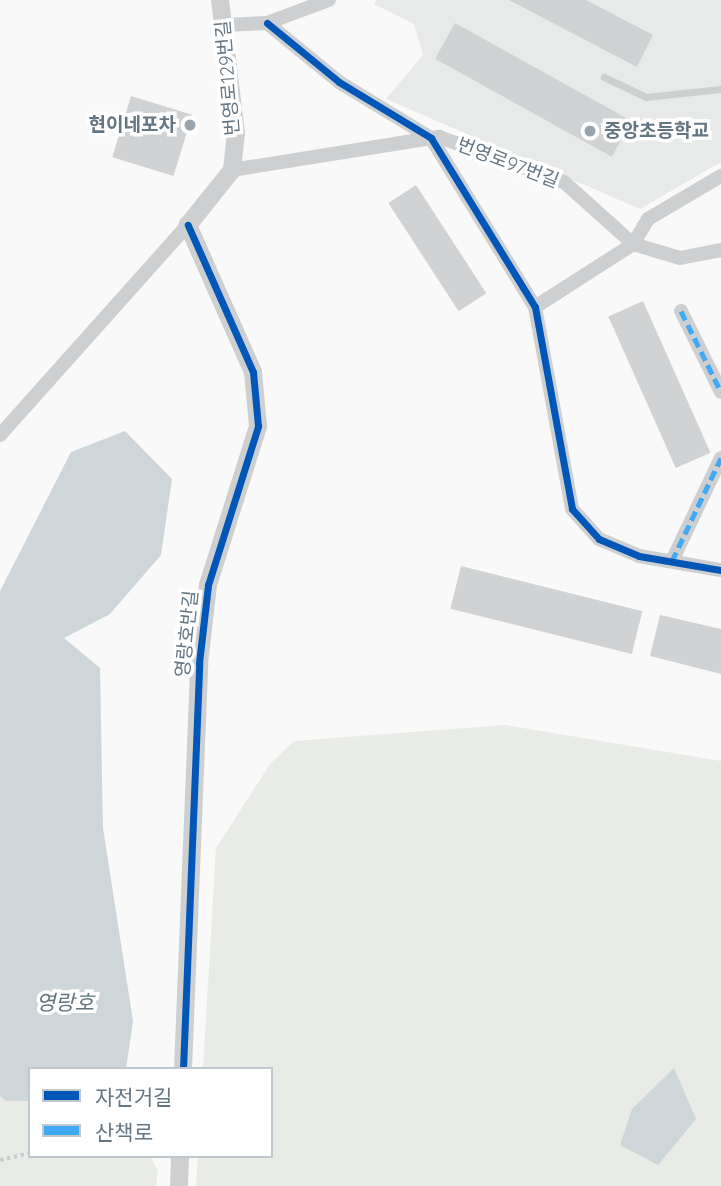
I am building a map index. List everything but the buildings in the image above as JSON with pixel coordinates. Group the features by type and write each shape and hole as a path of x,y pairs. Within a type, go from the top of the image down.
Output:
{"street":[{"name":"번영로129번길","path":"220,0 236,134 232,170"},
{"path":"223,25 267,23 330,0"},
{"path":"267,23 339,82 431,138 535,307 572,509 599,539 639,555 721,570"},
{"name":"번영로97번길","path":"232,170 431,138 564,182 633,244 680,258 721,250"},
{"path":"0,435 188,225 232,170"},
{"path":"535,307 633,244 648,219 721,176"},
{"name":"영랑호반길","path":"183,1067 203,624 224,522 258,426 253,372 188,225"},
{"path":"681,311 721,392"},
{"path":"672,561 721,458"},
{"path":"179,1186 180,1158"}],"lane":[{"path":"604,77 646,97 721,89"}],"path":[{"path":"0,1160 28,1153"}],"shaded area":[{"name":"중앙초등학교","path":"376,0 721,0 721,162 640,209 386,99 423,55 414,24 374,4"},
{"path":"505,725 721,761 721,1186 196,1186 198,1158 273,1158 273,1067 203,1067 216,848 270,764 294,741"},
{"path":"0,1096 7,1101 28,1101 28,1158 151,1158 158,1171 156,1186 0,1186"}],"water":[{"name":"영랑호","path":"125,431 172,479 161,555 110,614 64,638 100,668 103,828 133,1021 126,1067 28,1067 28,1101 6,1101 0,1096 0,591 71,452"},
{"path":"674,1068 696,1119 658,1165 620,1145 632,1109"}],"marked path":[{"path":"681,311 721,392"},
{"path":"672,561 721,458"}],"cycle path":[{"path":"267,23 339,82 431,138 535,307 572,509 599,539 639,556 721,570"},
{"path":"183,1067 199,663 208,585 258,426 253,372 188,225"}],"place":[{"name":"현이네포차","path":"190,125"},
{"name":"중앙초등학교","path":"590,131"}]}
